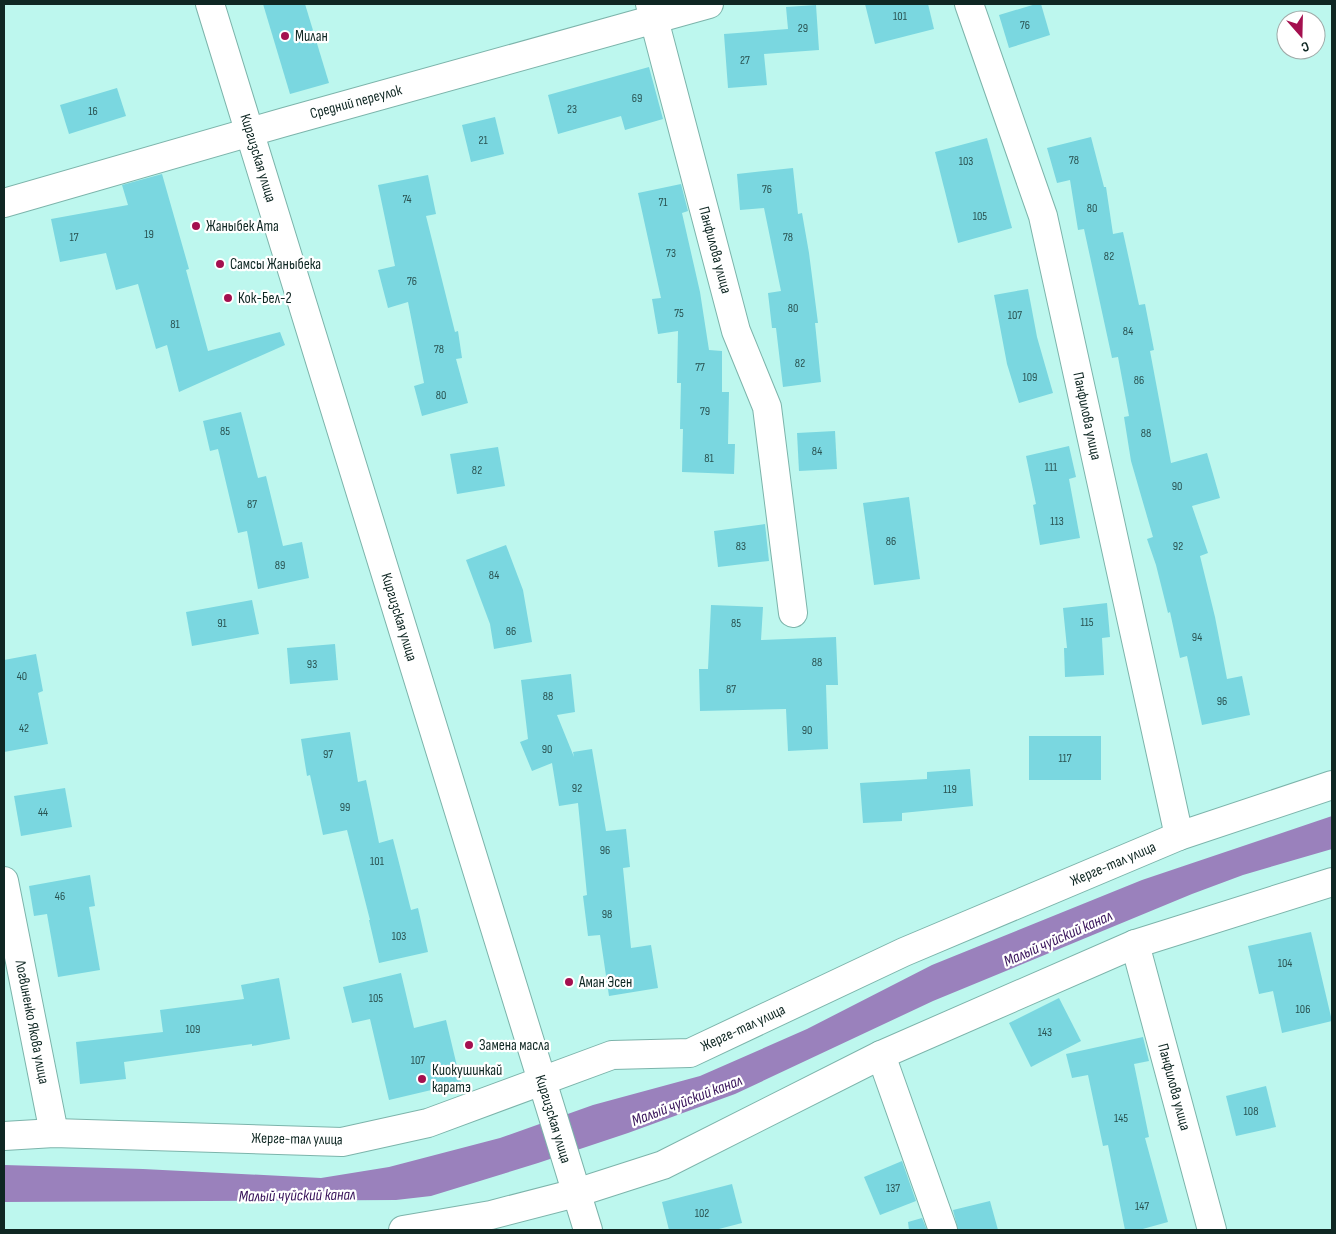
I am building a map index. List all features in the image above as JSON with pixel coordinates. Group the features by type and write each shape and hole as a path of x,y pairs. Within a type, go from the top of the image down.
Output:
{"street":[{"name":"Киргизская улица","path":"210,4 588,1230"},
{"name":"Средний переулок","path":"4,203 652,12 709,4"},
{"name":"Панфилова улица","path":"969,4 1043,216 1180,836"},
{"name":"Панфилова улица","path":"652,12 736,331 767,407 793,613"},
{"name":"Жерге-тал улица","path":"4,1136 54,1133 342,1142 428,1123 544,1089 612,1055 690,1053 904,952 1180,836 1332,785"},
{"name":"Логвиненко Якова улица","path":"4,881 54,1133"},
{"path":"403,1230 491,1215 574,1185 663,1165 880,1056 1135,944 1332,882"},
{"name":"Панфилова улица","path":"1135,944 1212,1230"},
{"path":"880,1056 943,1230"}],"water":[{"name":"Малый чуйский канал","path":"1332,816 1332,849 1243,875 1192,894 933,1001 735,1094 628,1133 431,1196 396,1200 4,1202 4,1165 143,1169 321,1178 389,1167 500,1138 593,1105 700,1076 807,1029 932,965 1142,880"}],"building":[{"path":"263,4 305,4 329,83 290,94"},
{"path":"865,4 928,4 934,29 875,44"},
{"path":"1041,4 1050,35 1009,48 999,15"},
{"path":"816,5 819,50 764,54 767,85 728,88 724,34 788,29 786,7"},
{"path":"649,67 663,119 625,130 621,116 558,134 548,95"},
{"path":"117,88 126,116 69,134 60,105"},
{"path":"495,117 504,154 471,162 462,125"},
{"path":"1091,137 1104,187 1106,187 1113,234 1123,232 1139,305 1145,304 1154,350 1150,351 1171,463 1207,453 1220,498 1192,506 1208,553 1200,556 1215,617 1227,679 1242,676 1250,715 1202,725 1187,656 1180,658 1170,612 1168,613 1156,565 1147,539 1153,537 1131,461 1124,417 1129,416 1118,357 1112,358 1084,229 1078,230 1070,180 1057,183 1047,148"},
{"path":"987,138 1012,228 958,243 935,152"},
{"path":"793,168 798,214 802,213 809,253 818,323 815,323 821,382 783,387 776,328 772,328 768,293 781,291 764,208 740,210 737,174"},
{"path":"162,174 189,269 186,270 208,351 280,332 285,345 179,392 167,345 156,349 138,284 116,290 106,253 60,262 51,219 128,205 122,185"},
{"path":"428,175 436,214 426,216 455,332 458,331 462,358 456,359 468,403 422,416 414,386 424,383 408,302 388,308 378,270 395,266 378,185"},
{"path":"681,184 688,211 682,213 700,292 709,350 722,351 722,392 729,392 728,444 735,444 734,474 682,472 683,429 680,429 681,383 677,383 678,331 658,334 652,299 661,298 638,193"},
{"path":"1028,289 1037,337 1053,393 1019,403 1007,364 994,295"},
{"path":"241,412 258,478 266,476 283,546 302,542 309,578 258,589 247,531 238,533 218,449 210,451 203,421"},
{"path":"835,431 837,469 799,471 797,433"},
{"path":"1069,446 1076,477 1069,479 1080,538 1040,545 1033,505 1036,504 1026,456"},
{"path":"498,447 505,486 457,494 450,454"},
{"path":"909,497 920,579 874,585 863,503"},
{"path":"765,524 769,561 718,567 714,531"},
{"path":"506,545 523,590 532,642 494,649 490,624 466,560"},
{"path":"252,600 259,634 192,646 186,612"},
{"path":"1107,603 1110,637 1102,638 1104,675 1065,677 1064,648 1067,648 1063,608"},
{"path":"711,605 763,607 761,640 836,637 838,685 826,685 828,749 788,751 786,709 700,711 699,669 708,669"},
{"path":"335,644 338,680 290,684 287,648"},
{"path":"36,654 43,691 38,693 48,744 4,752 4,660"},
{"path":"571,674 575,712 557,715 574,757 573,752 592,749 606,831 626,829 630,867 623,868 631,948 651,945 658,988 609,996 600,935 588,936 583,896 587,895 578,803 559,806 552,763 532,771 520,742 528,739 521,680"},
{"path":"350,732 358,782 366,780 379,843 393,839 411,910 418,908 428,952 379,963 347,830 323,835 310,775 307,776 301,739"},
{"path":"1029,736 1101,736 1101,780 1029,780"},
{"path":"970,769 973,806 902,813 902,821 863,823 860,783 927,779 927,772"},
{"path":"65,788 72,827 21,836 14,796"},
{"path":"90,875 95,906 89,907 100,970 58,977 47,914 34,916 29,886"},
{"path":"1311,932 1332,1021 1282,1033 1273,991 1259,994 1248,946"},
{"path":"401,973 414,1028 446,1020 461,1083 389,1100 370,1019 352,1023 343,987"},
{"path":"279,978 290,1039 252,1046 252,1044 124,1062 126,1079 80,1084 76,1042 163,1032 160,1010 244,999 241,985"},
{"path":"1059,998 1081,1041 1031,1067 1009,1023"},
{"path":"1143,1037 1149,1061 1134,1064 1149,1137 1145,1138 1168,1222 1139,1230 1125,1230 1108,1145 1103,1146 1088,1075 1072,1078 1066,1054"},
{"path":"1266,1086 1276,1127 1236,1136 1226,1096"},
{"path":"902,1161 916,1201 880,1215 864,1177"},
{"path":"732,1184 742,1223 715,1230 669,1230 662,1202"},
{"path":"990,1201 998,1230 958,1230 953,1210"},
{"path":"922,1218 927,1230 909,1230 908,1222"}],"place":[{"name":"Милан","path":"285,36"},
{"name":"Жаныбек Ата","path":"196,226"},
{"name":"Самсы Жаныбека","path":"220,264"},
{"name":"Кок-Бел-2","path":"228,298"},
{"name":"Аман Эсен","path":"569,982"},
{"name":"Замена масла","path":"469,1045"},
{"name":"Киокушинкай каратэ","path":"422,1079"}]}
